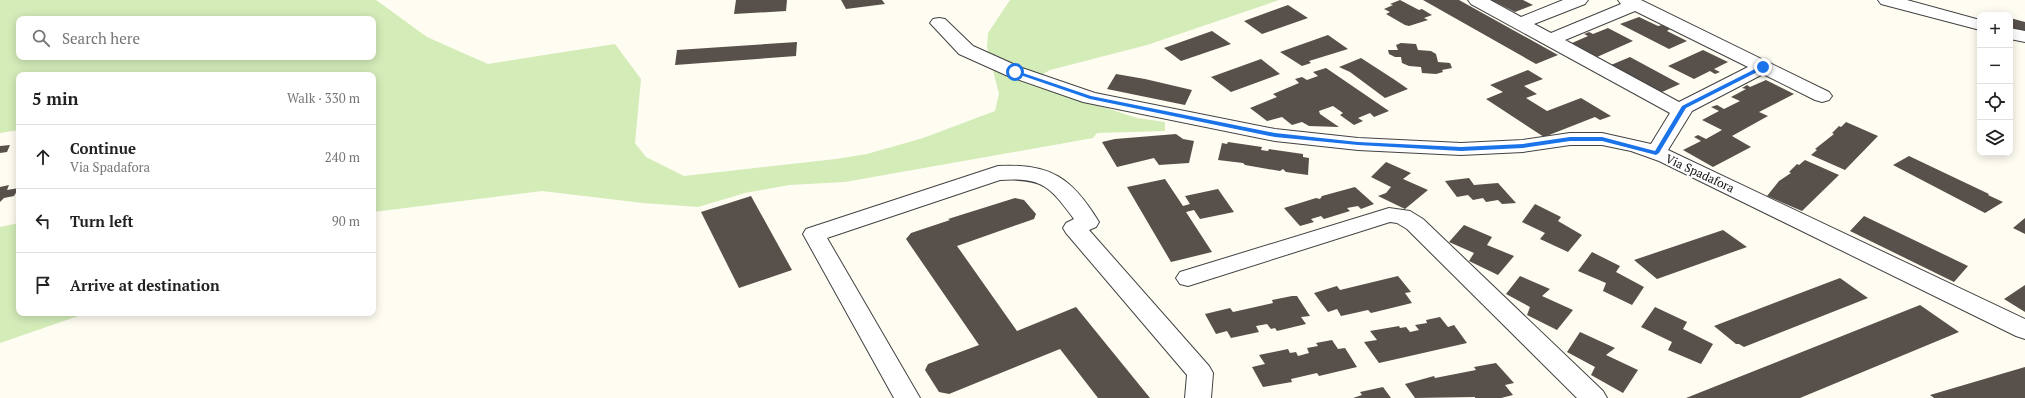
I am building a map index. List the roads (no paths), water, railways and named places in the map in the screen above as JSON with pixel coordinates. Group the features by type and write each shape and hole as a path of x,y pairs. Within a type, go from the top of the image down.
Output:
{"street":[{"path":"1477,0 1681,111"},
{"path":"1520,24 1578,0"},
{"path":"1888,0 1977,24"},
{"path":"1550,40 1631,2 1822,96"},
{"name":"Via Spadafora","path":"939,23 966,50 1015,72 1090,98 1267,134 1358,144 1461,149 1523,146 1570,139 1602,139 1656,153 2025,330"},
{"path":"2013,34 2025,38"},
{"path":"1656,153 1684,107 1763,67"},
{"path":"907,398 814,234 998,173 1020,172 1044,176 1056,183 1088,222 1074,228 1200,373 1198,398"},
{"path":"1188,278 1389,216 1402,216 1416,224 1594,398"}]}
